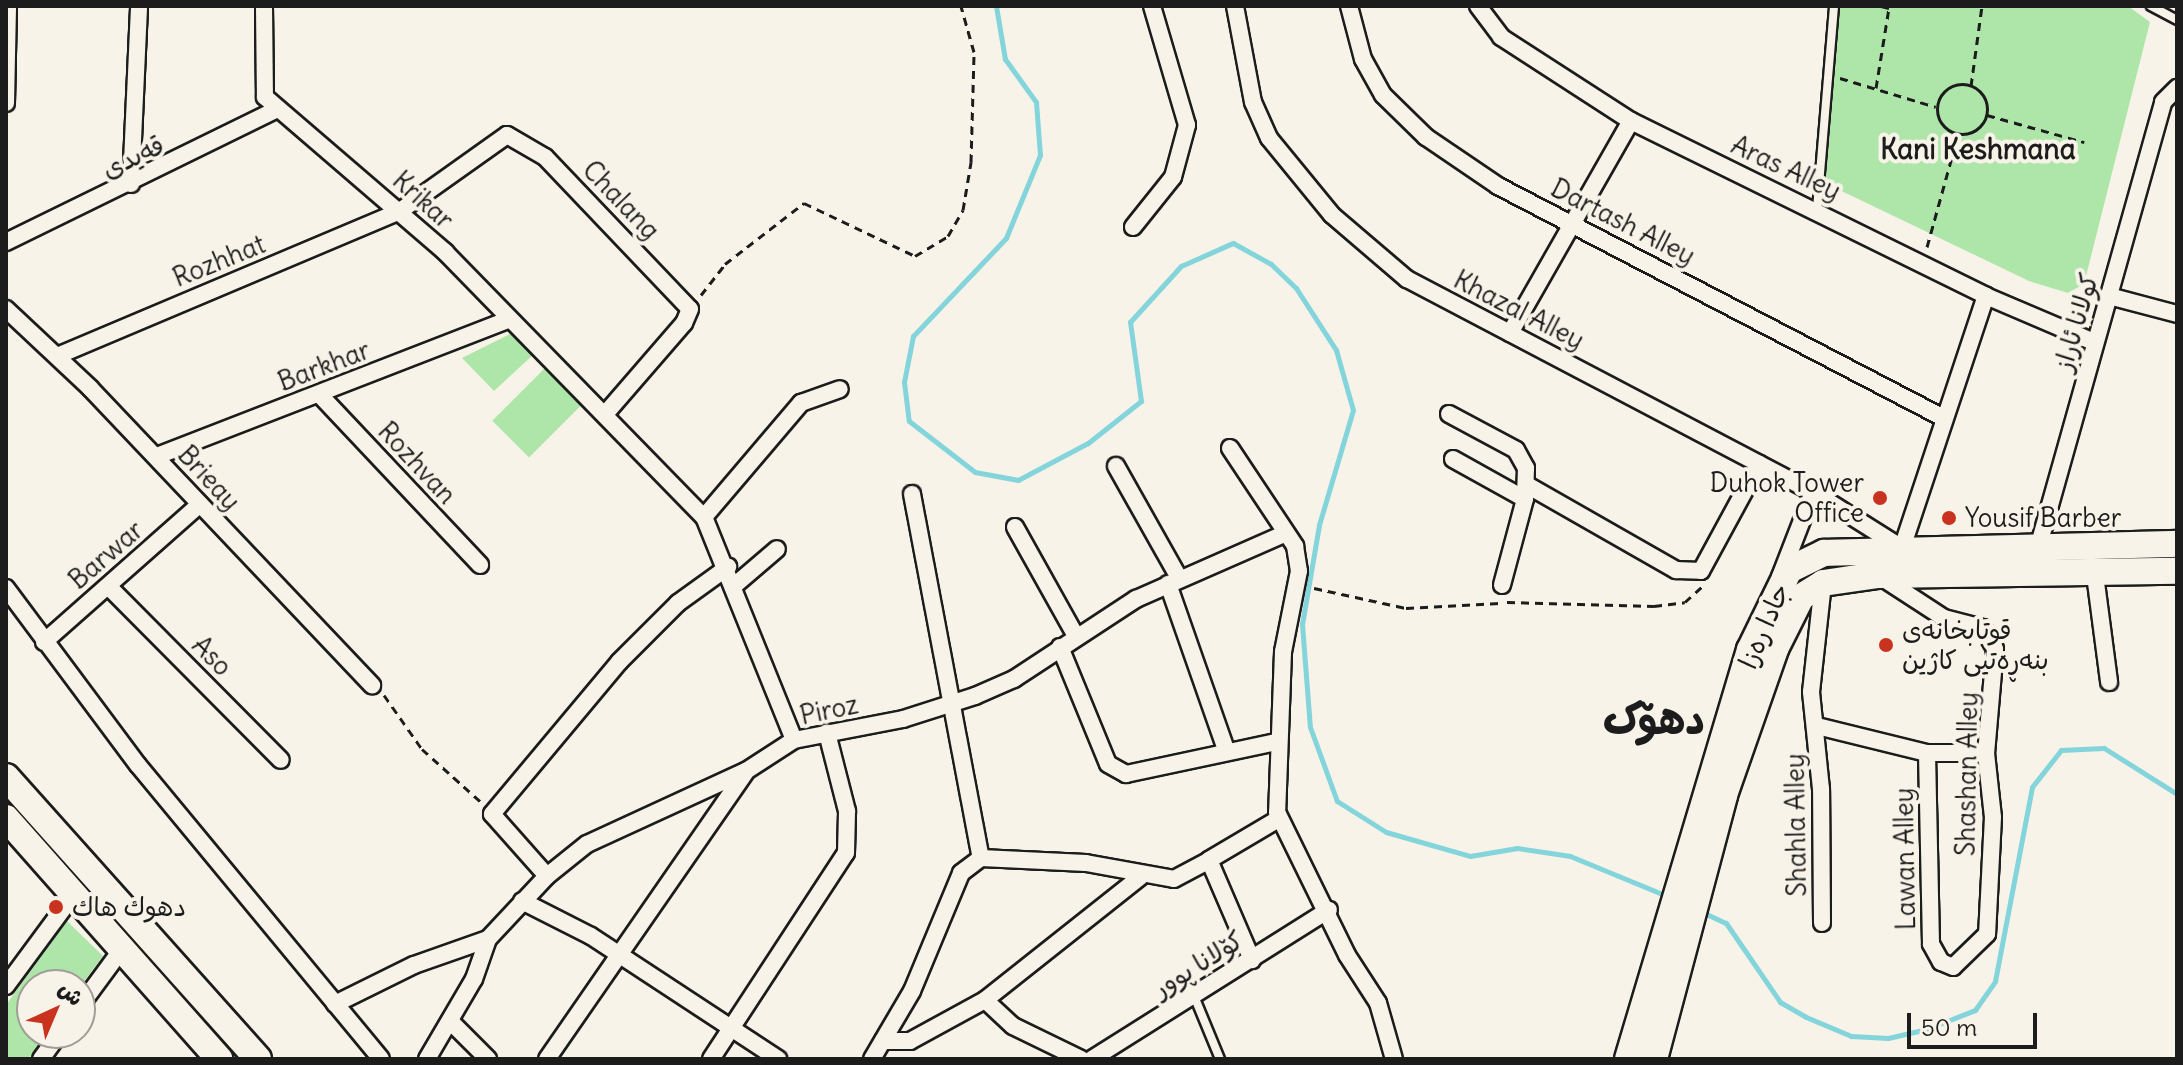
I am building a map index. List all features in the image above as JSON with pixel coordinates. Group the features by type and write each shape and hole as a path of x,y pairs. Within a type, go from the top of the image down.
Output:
{"main road":[{"name":"جادا ره‌زا","path":"1628,1059 1661,985 1769,604 1783,577 1805,558 1902,548 2177,544"},
{"name":"جادا ره‌زا","path":"1716,791 1782,630 1801,597 1823,583 1878,575 2031,576 2177,571"},
{"path":"6,777 258,1059"},
{"path":"6,818 219,1059"},
{"name":"جادا ره‌زا","path":"1654,1059 1661,985"}],"street":[{"path":"6,103 8,6"},
{"path":"131,184 139,6"},
{"name":"Krikar","path":"264,6 260,74 265,97 400,211 508,320 607,412 633,451 704,517"},
{"path":"1133,227 1173,177 1187,125 1152,6"},
{"name":"Khazal Alley","path":"1235,6 1253,102 1291,169 1407,279 1813,492 1902,548"},
{"name":"Dartash Alley","path":"1349,6 1363,59 1383,95 1426,137 1498,186 1941,417"},
{"name":"Aras Alley","path":"1478,6 1501,37 1631,121 1817,209 1986,296 2094,342"},
{"name":"کولانا ئاراز","path":"2031,576 2163,102 2177,88"},
{"name":"قەیدی","path":"6,242 131,184 277,109"},
{"path":"1510,333 1631,121"},
{"name":"Chalang","path":"400,211 507,135 545,157 690,309"},
{"name":"Rozhhat","path":"57,356 400,211"},
{"path":"1902,548 1941,417 1986,296"},
{"path":"2109,296 2177,314"},
{"name":"Brieay","path":"6,309 157,456 372,685"},
{"path":"607,412 684,323 690,309"},
{"name":"Barkhar","path":"157,456 508,320"},
{"path":"794,740 728,567 704,517 801,403 840,389"},
{"name":"Rozhvan","path":"319,394 480,565"},
{"path":"1449,414 1516,450 1526,492 1502,585"},
{"path":"1230,448 1284,534 1295,546 1299,571 1283,652 1276,742 1280,818 1329,910 1347,955 1378,1003 1394,1059"},
{"path":"1453,459 1526,492 1676,570 1701,571 1759,464"},
{"path":"1116,466 1174,581 1226,750"},
{"path":"1769,604 1813,492"},
{"path":"912,494 981,858"},
{"name":"Barwar","path":"44,642 200,504"},
{"path":"1015,527 1076,636"},
{"name":"Piroz","path":"427,1059 450,1021 488,939 547,876 587,844 746,771 794,740 950,704 1014,679 1076,636 1174,581 1284,534"},
{"path":"735,585 777,549"},
{"path":"547,876 492,814 619,662 678,603 728,567"},
{"name":"Shashan Alley","path":"1878,575 1944,618 1983,628 1995,649 1986,753 1993,817 1987,934 1953,967 1941,962"},
{"path":"2095,575 2109,682"},
{"name":"Shahla Alley","path":"1822,923 1817,726 1811,692 1823,583"},
{"name":"Aso","path":"108,586 281,760"},
{"path":"6,588 44,642 381,1059"},
{"path":"1060,647 1108,764 1126,774 1226,750 1276,742"},
{"name":"Shahla Alley","path":"1817,726 1927,753 1986,753"},
{"path":"711,1059 846,853 847,811 827,733"},
{"name":"Lawan Alley","path":"1927,753 1931,944 1941,962"},
{"path":"547,1059 746,771"},
{"path":"872,1059 912,991 961,873 981,858 1086,863 1140,877 1174,879 1280,818"},
{"path":"1209,860 1252,960"},
{"path":"883,1041 910,1041 985,1000 1140,877"},
{"path":"6,986 74,894"},
{"path":"522,901 620,955 778,1059"},
{"name":"کۆلانا پوور","path":"1101,1056 1329,910"},
{"path":"335,1004 414,965 488,939"},
{"path":"96,984 122,949"},
{"path":"985,1000 1013,1026 1081,1059"},
{"path":"450,1021 488,1059"}],"lane":[{"path":"1817,209 1834,6"},
{"path":"2151,6 2177,20"},
{"path":"1193,995 1220,1059"}],"path":[{"path":"690,309 725,264 804,203 915,256 948,236 963,210 971,162 974,52 961,6"},
{"path":"1876,88 1889,8 1881,6"},
{"path":"1971,86 1982,6"},
{"path":"1830,75 1940,108"},
{"path":"1971,86 1984,96 1987,115 1980,128 1958,135 1942,125 1940,108 1948,87 1971,86"},
{"path":"1987,115 2084,142"},
{"path":"1924,262 1958,135"},
{"path":"1305,587 1332,588 1406,608 1530,601 1654,606 1685,602 1703,591 1701,571"},
{"path":"372,685 394,704 422,749 492,814"}],"green space":[{"path":"1836,6 2128,6 2150,22 2084,284 2068,293 2029,281 1827,184 1817,162"},
{"path":"512,333 534,354 494,391 462,358"},
{"path":"546,367 583,404 529,458 492,421"},
{"path":"67,921 103,956 93,969 32,969"},
{"path":"16,991 16,1049 35,1049 28,1059 6,1059 6,1005"}],"waterway":[{"path":"996,6 1005,59 1036,102 1040,155 1006,238 913,336 904,382 909,421 975,472 1018,480 1088,443 1141,401 1130,322 1181,266 1233,243 1271,264 1296,288 1336,350 1353,410 1319,525 1302,624 1310,727 1337,801 1386,832 1470,856 1517,848 1570,856 1667,896"},
{"path":"1702,912 1726,923 1780,1002 1806,1017 1851,1036 1888,1038 1927,1029 1975,1010 1995,981 2032,787 2061,750 2104,748 2177,794"}],"place":[{"name":"Duhok Tower Office","path":"1880,498"},
{"name":"Yousif Barber","path":"1949,518"},
{"name":"قوتابخانەی بنەڕەتیی کاژین","path":"1886,645"},
{"name":"دهوك هاك","path":"56,907"}],"district":[{"name":"Kani Keshmana","path":"1978,149"},
{"name":"دھۆک","path":"1654,719"}]}
